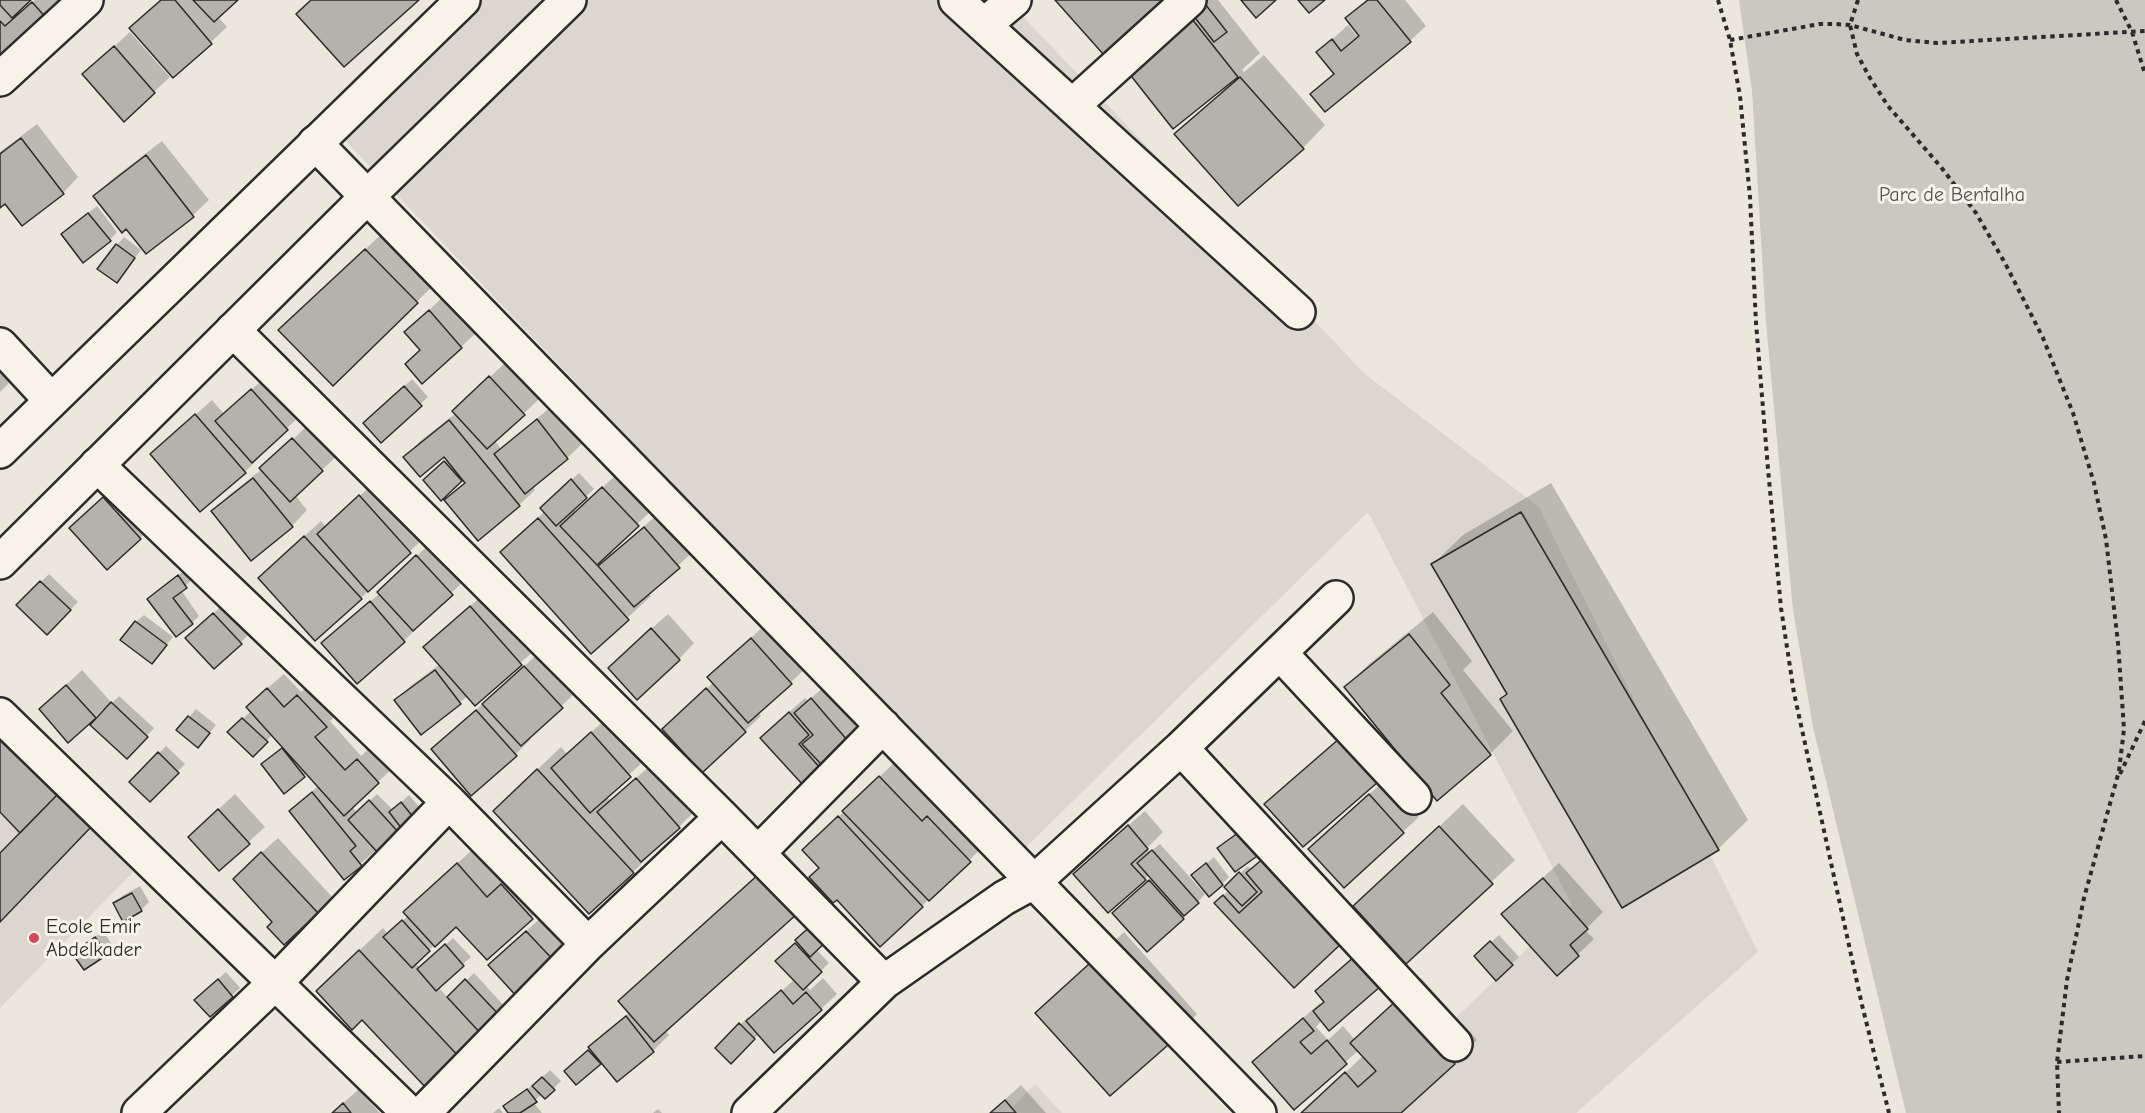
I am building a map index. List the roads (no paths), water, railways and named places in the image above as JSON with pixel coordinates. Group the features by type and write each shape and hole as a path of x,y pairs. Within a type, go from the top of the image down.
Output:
{"street":[{"path":"0,79 86,0"},
{"path":"0,451 463,0"},
{"path":"0,562 569,0"},
{"path":"956,0 1298,312"},
{"path":"984,26 1014,0"},
{"path":"1072,106 1189,0"},
{"path":"315,143 1260,1113"},
{"path":"233,330 758,853 884,982"},
{"path":"0,345 51,400"},
{"path":"97,465 449,802 588,944"},
{"path":"749,1113 884,982 1004,898 1035,881 1181,748 1336,598"},
{"path":"1280,653 1413,796"},
{"path":"0,715 409,1113"},
{"path":"758,853 883,726"},
{"path":"1181,748 1455,1044"},
{"path":"139,1113 275,983 449,802"},
{"path":"423,1113 588,944 722,817"}],"place":[{"name":"Ecole Emir Abdelkader","path":"34,938"}],"park label":[{"name":"Parc de Bentalha","path":"1952,195"}]}
